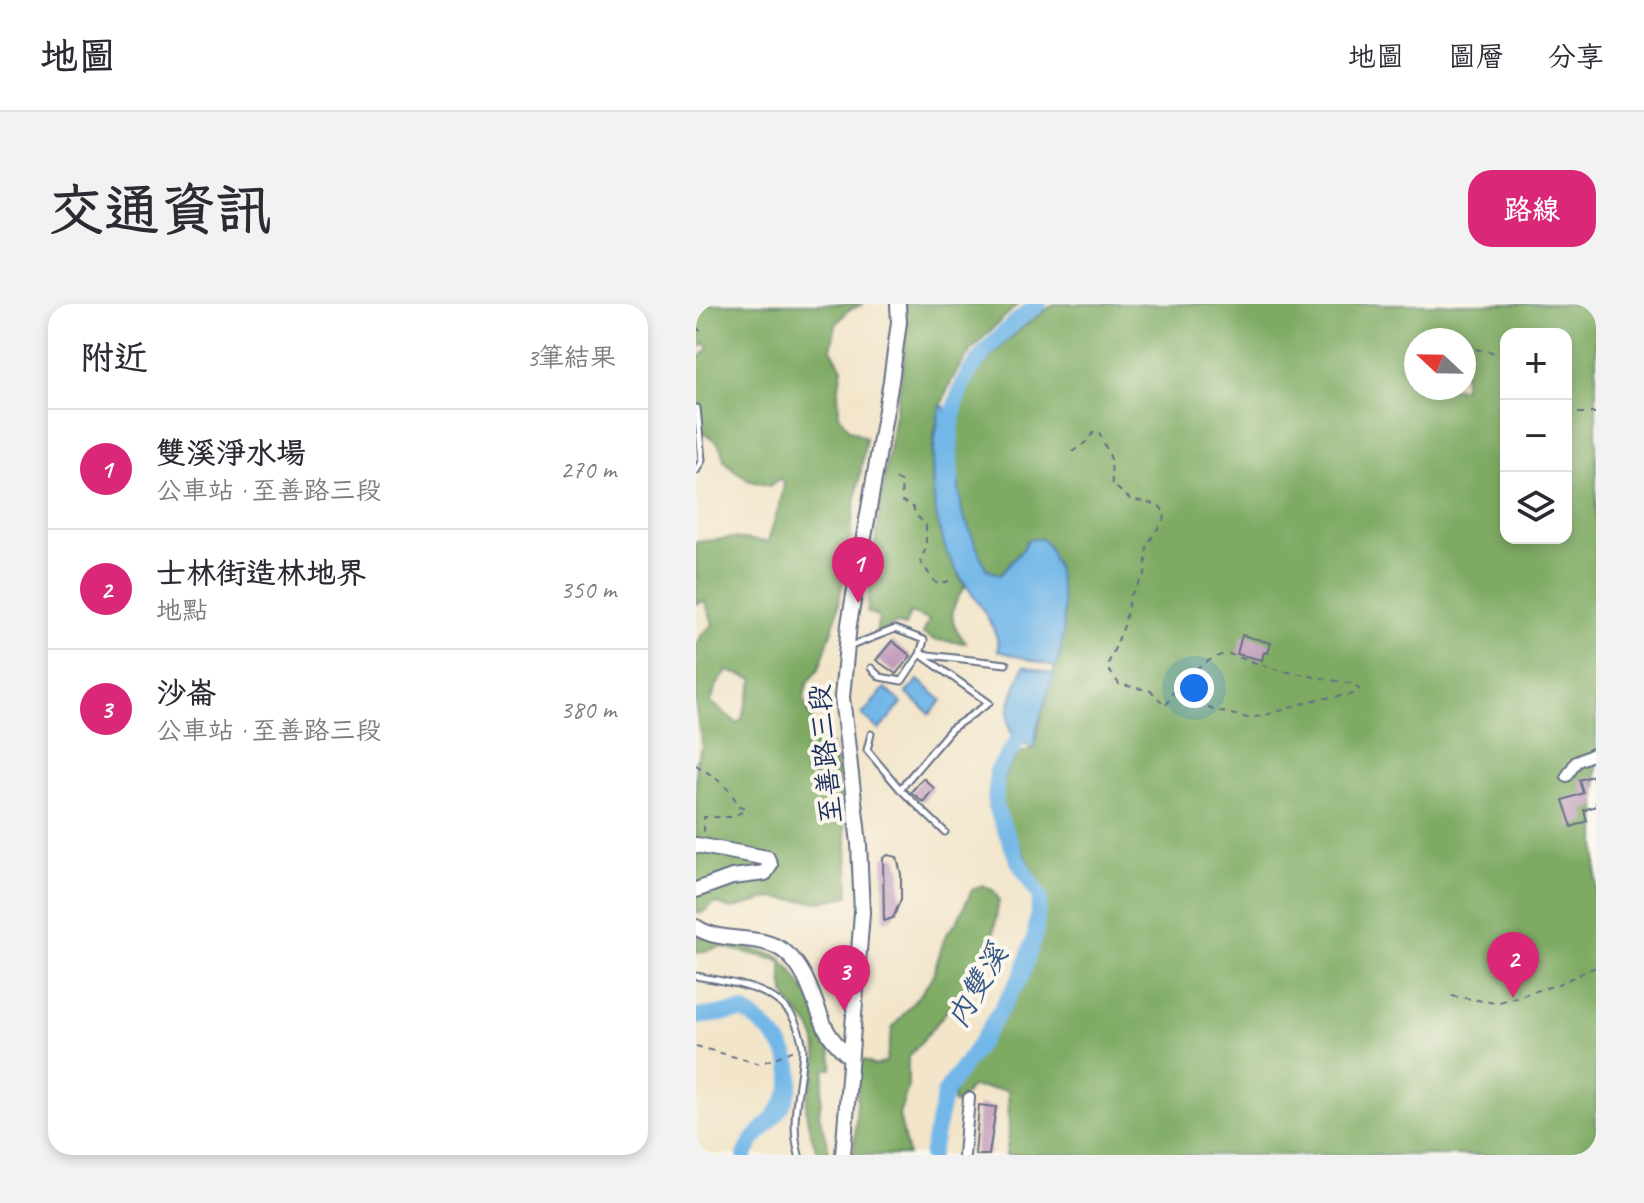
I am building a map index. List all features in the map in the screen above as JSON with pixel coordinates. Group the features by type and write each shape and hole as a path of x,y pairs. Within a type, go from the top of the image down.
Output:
{"street":[{"name":"至善路三段","path":"843,1155 862,913 859,844 842,697 846,647 891,381 899,322 898,304"},
{"path":"1567,776 1576,762 1596,753"},
{"path":"696,890 732,877 765,873 770,865 767,858 699,842"},
{"path":"696,927 708,936 771,945 785,952 809,987 827,1032 850,1057"},
{"path":"964,1155 969,1098"}],"lane":[{"path":"696,471 702,460 697,408"},
{"path":"846,647 895,629 924,640 920,654 902,681 880,677 871,668"},
{"path":"920,654 1006,664"},
{"path":"900,789 951,729 989,703 920,654"},
{"path":"871,734 867,750 900,789 945,832"},
{"path":"696,976 756,989 783,1005 793,1015 803,1047 794,1113 794,1138 799,1155"}],"path":[{"path":"696,327 701,332 696,336"},
{"path":"1476,350 1500,356"},
{"path":"1572,413 1596,413"},
{"path":"1072,452 1095,431 1099,432 1111,459 1112,484 1130,499 1159,505 1166,515 1147,546 1145,574 1130,596 1124,626 1109,662 1109,670 1119,684 1151,691 1166,706 1175,689 1184,676 1226,653 1278,670 1353,684 1359,689 1354,694 1318,699 1248,718 1213,710 1175,689"},
{"path":"896,479 901,482 902,501 913,507 926,525 926,548 920,561 935,582 949,581"},
{"path":"696,765 724,785 738,806 744,807 744,811 732,817 704,817 705,837 699,842"},
{"path":"1452,996 1496,1003 1556,985 1596,967"},
{"path":"696,1046 760,1064 793,1050"}],"green space":[{"path":"696,304 863,304 847,311 836,325 831,349 842,368 838,391 839,415 849,429 866,438 837,614 819,669 807,683 804,698 810,717 829,742 835,757 847,846 849,896 818,902 772,898 731,909 715,903 702,913 696,912 696,763 702,745 696,709 696,646 713,624 705,601 696,604 696,542 733,538 768,542 784,481 779,479 769,486 748,480 724,460 717,442 696,427 696,361 709,348 705,343 696,350","holes":["727,671 754,679 741,721 737,723 711,702 717,685"]},
{"path":"905,304 1018,304 967,356 951,383 940,411 934,441 934,502 951,560 965,587 955,602 953,622 966,643 934,640 923,634 929,620 910,613 905,626 895,624 876,633 879,617 867,612 880,505 904,361"},
{"path":"1054,304 1596,304 1596,1155 1006,1155 1008,1090 971,1087 956,1104 953,1102 954,1088 1007,1008 1041,940 1045,896 1002,811 1001,790 1007,771 1018,754 1035,747 1061,641 1061,597 1054,563 1042,539 1026,541 1024,548 999,575 986,569 967,530 956,480 956,429 964,398 987,360"},
{"path":"983,885 994,891 999,900 993,937 986,954 970,983 908,1058 908,1087 899,1115 908,1155 854,1155 859,1064 864,1060 875,1066 886,1062 893,1027 932,977 946,934 957,922 972,890"},
{"path":"696,935 775,955 784,962 804,989 822,1025 832,1057 832,1069 825,1069 819,1114 830,1155 818,1155 808,1125 806,1102 817,1062 816,1042 810,1028 785,993 782,961 722,947 696,953"}],"water":[{"path":"941,405 949,420 948,456 957,468 962,512 986,569 1000,575 1028,539 1042,539 1053,557 1060,584 1064,626 1056,667 998,651 993,628 946,550 936,514 933,478"},
{"path":"1024,666 1054,674 1037,727 1035,747 1021,743 1009,725 1011,702"},
{"path":"918,680 942,700 930,714 906,693"},
{"path":"885,688 902,703 879,730 862,715"}],"building":[{"path":"1242,635 1271,643 1262,660 1237,654"},
{"path":"892,641 911,656 896,674 876,660"},
{"path":"1592,776 1596,806 1584,810 1587,821 1572,827 1563,800 1583,793 1579,780"},
{"path":"923,778 934,788 923,802 911,792"},
{"path":"888,855 897,857 901,899 893,918 884,921 883,858"},
{"path":"979,1105 996,1107 989,1155 975,1155"}],"waterway":[{"name":"內雙溪","path":"951,481 953,420 963,384 996,340 1039,304"},
{"name":"內雙溪","path":"931,1155 945,1092 1022,975 1035,935 1040,897 1018,861 995,806 997,771 1028,725"},
{"path":"696,1017 744,1011 772,1034 788,1060 790,1088 783,1104 745,1155"}],"place":[{"name":"雙溪淨水場","path":"858,603"},
{"name":"士林街造林地界","path":"1513,998"},
{"name":"沙崙","path":"844,1011"}]}
